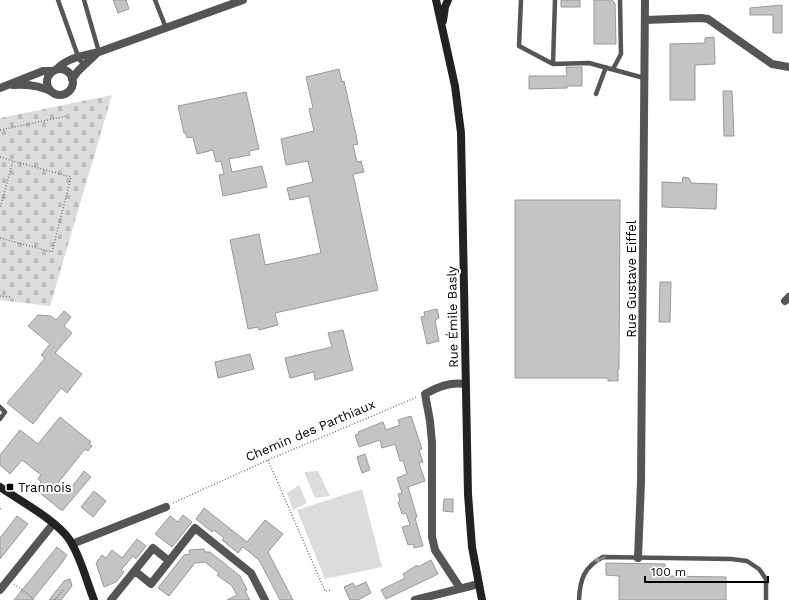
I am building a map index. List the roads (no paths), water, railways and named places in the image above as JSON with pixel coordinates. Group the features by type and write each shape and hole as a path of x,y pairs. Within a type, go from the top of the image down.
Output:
{"street":[{"path":"52,92 48,87 47,81 49,76 63,63 99,52 243,0"},
{"name":"Rue Émile Basly","path":"436,0 455,86 461,133 468,504 471,538 482,600"},
{"name":"Rue Émile Basly","path":"443,34 444,13 448,0"},
{"name":"Rue Gustave Eiffel","path":"638,558 641,482 645,0"},
{"path":"645,20 708,19 772,64 789,67"},
{"path":"72,79 84,65 99,52"},
{"path":"0,88 43,71 67,71 72,79 72,87 66,93 59,94 44,88 29,85 10,85"},
{"path":"460,588 435,550 432,537 432,443 425,394 446,384 465,384"},
{"path":"0,487 53,524 66,535 72,544 94,600"},
{"path":"72,544 166,507"},
{"path":"0,590 53,524"},
{"path":"134,571 151,584 195,528 251,573 265,600"},
{"path":"111,600 153,548 169,561"},
{"path":"415,600 478,584"}],"lane":[{"path":"58,0 78,58 84,65"},
{"path":"84,0 99,52"},
{"path":"155,0 166,28"},
{"path":"521,0 519,46 553,64 589,63 644,78"},
{"path":"553,64 555,0"},
{"path":"613,69 621,54 620,0"},
{"path":"596,94 606,67"},
{"path":"0,407 5,412 0,419"},
{"path":"579,600 580,585 584,573 594,562 603,557 747,561 759,568 766,579 766,600"}],"place":[{"name":"Trannois","path":"10,487"}]}
